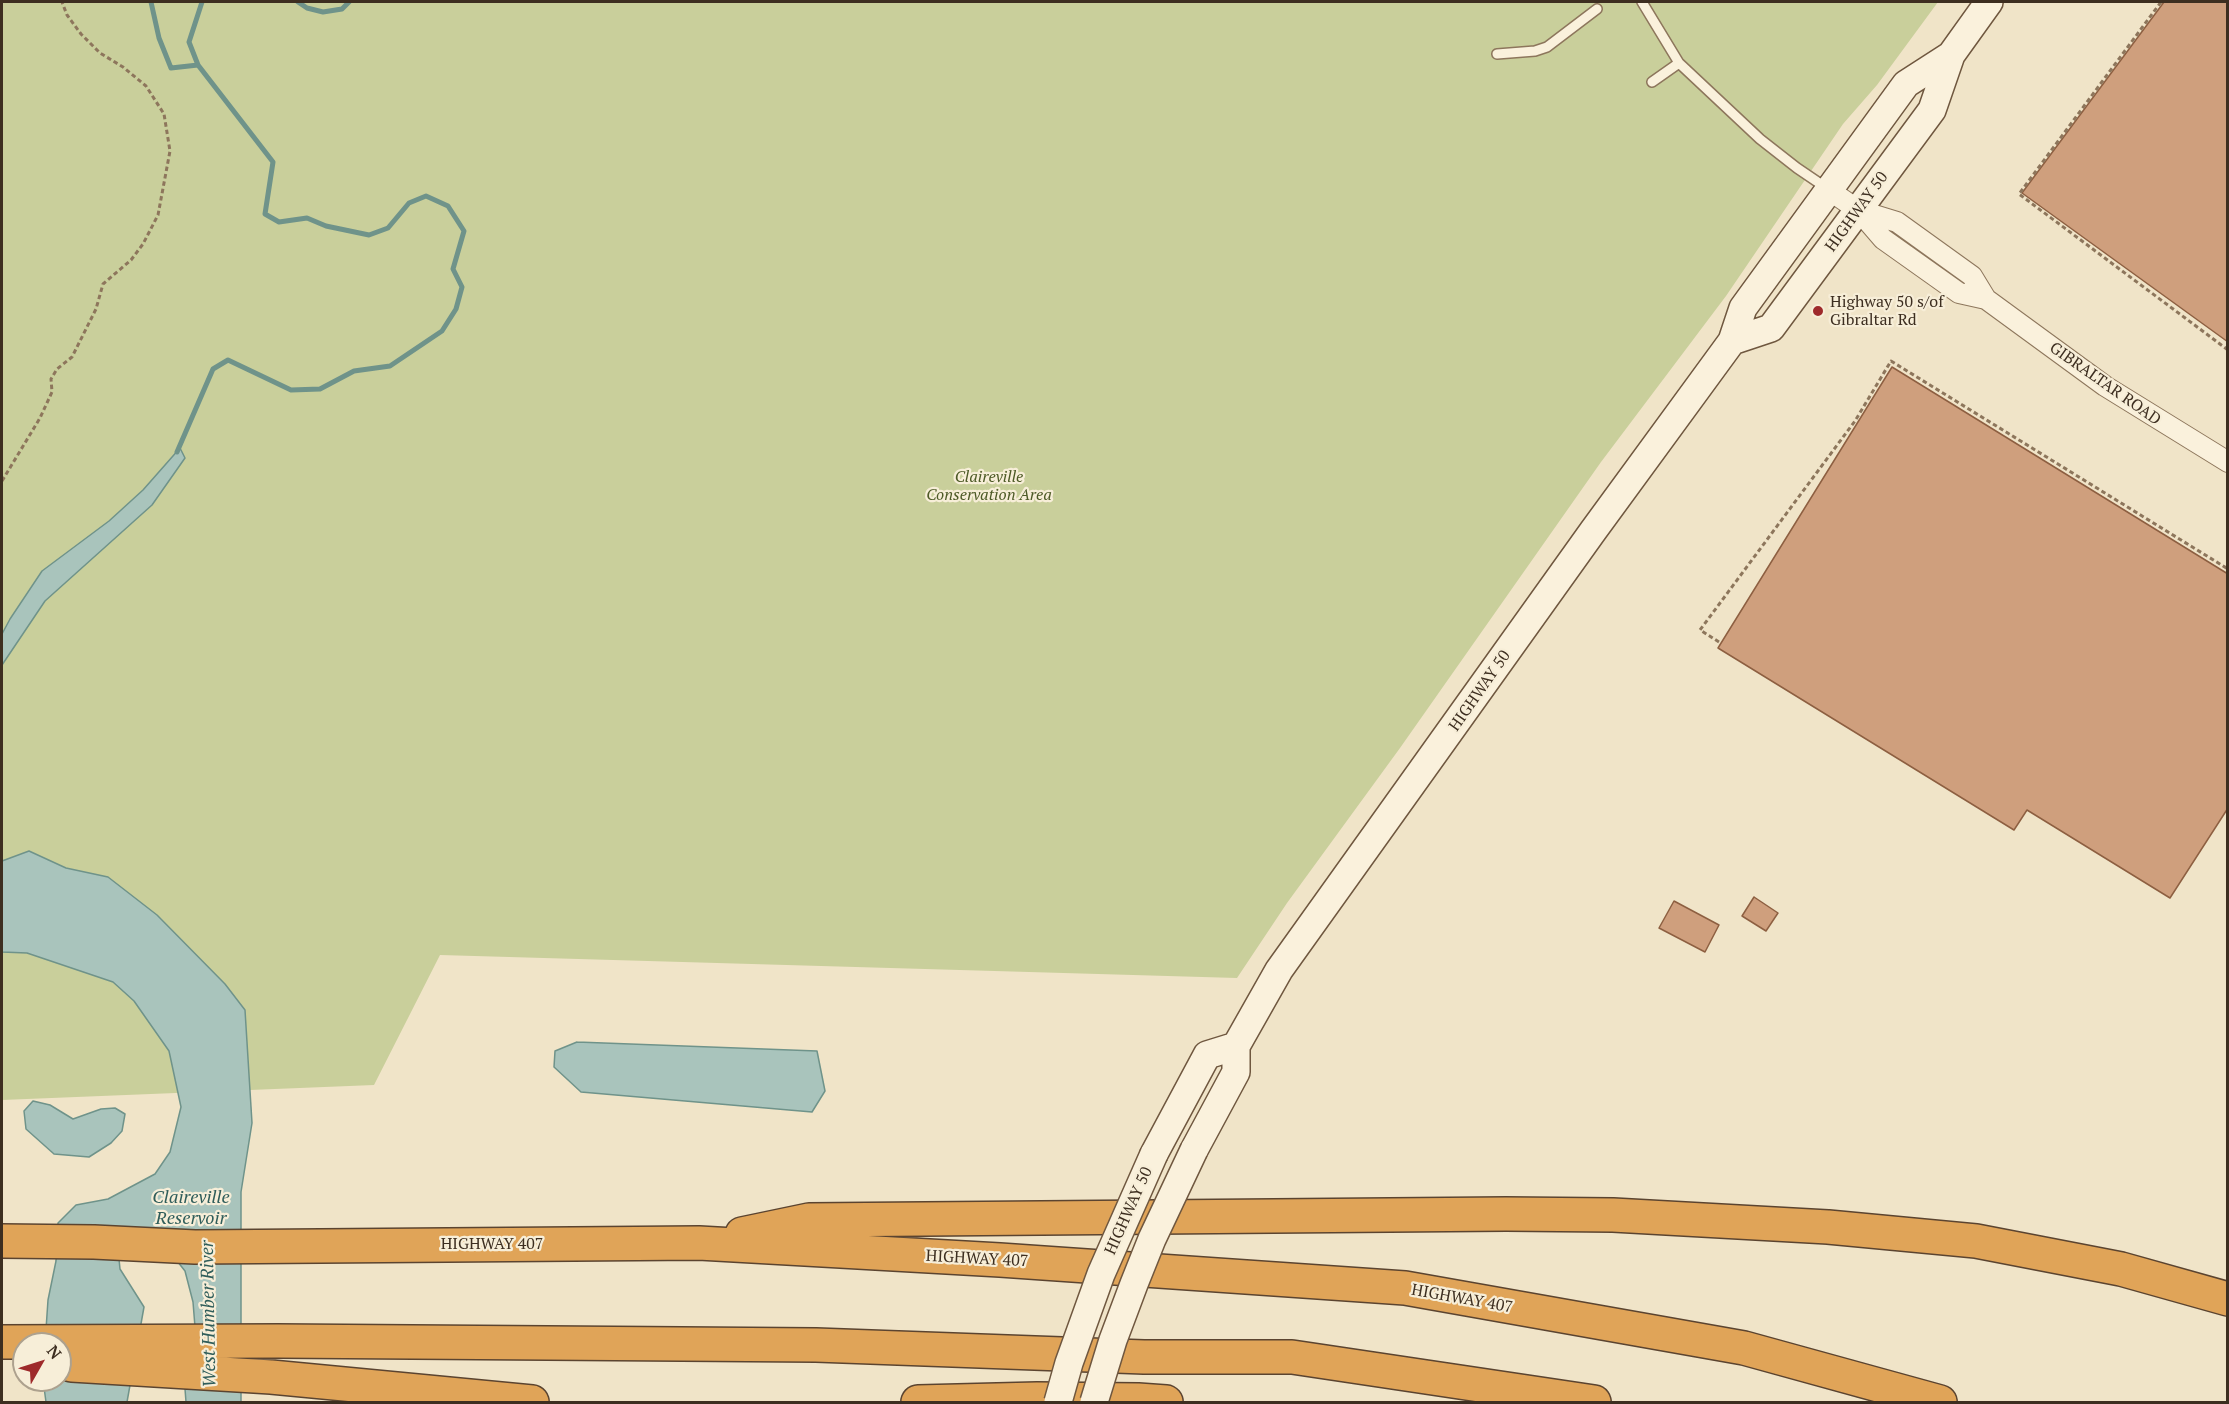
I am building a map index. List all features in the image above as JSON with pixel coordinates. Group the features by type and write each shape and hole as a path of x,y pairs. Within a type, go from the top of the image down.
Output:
{"highway":[{"path":"699,1243 809,1220 1613,1215 1828,1227 1976,1240 2121,1269 2228,1299"},
{"name":"HIGHWAY 407","path":"2,1241 94,1242 195,1247 699,1243 1012,1260 1405,1288 1744,1348 1940,1402"},
{"path":"2,1344 278,1341 816,1345 1144,1357 1292,1357 1594,1402"},
{"path":"72,1365 271,1377 532,1402"},
{"path":"918,1402 1037,1399 1166,1402"}],"main road":[{"name":"HIGHWAY 50","path":"1732,341 1771,328 1932,110 1951,55 1989,2"},
{"name":"HIGHWAY 50","path":"1094,1402 1113,1340 1152,1239 1194,1150 1236,1072 1236,1046 1279,970 1732,341 1743,308 1906,84 1951,55"},
{"name":"HIGHWAY 50","path":"1058,1402 1069,1363 1101,1275 1154,1154 1207,1055 1236,1046"}],"street":[{"name":"GIBRALTAR ROAD","path":"1829,190 1858,210 1897,222 1972,276 1986,299 2105,386 2228,462"}],"lane":[{"path":"1642,2 1679,63 1760,139 1829,190"},
{"path":"1497,54 1536,51 1548,47 1597,9"},
{"path":"1652,81 1679,63"}],"path":[{"path":"2,481 40,418 52,392 51,379 57,369 72,357 96,309 103,284 131,260 143,244 158,215 170,151 164,114 146,86 123,67 100,53 67,15 62,2"},
{"path":"2161,2 2019,194 2228,350"},
{"path":"1719,642 1700,630 1855,421 1892,361 2228,569"}],"green space":[{"name":"Claireville Conservation Area","path":"2,2 1938,2 1877,85 1843,124 1726,296 1601,462 1400,748 1287,903 1237,978 440,955 374,1085 2,1100"}],"water":[{"path":"180,448 185,458 152,505 45,601 2,665 2,634 42,571 109,521 143,490"},
{"name":"Claireville Reservoir","path":"29,851 66,868 108,877 157,915 225,984 245,1010 252,1123 241,1192 241,1402 186,1402 185,1389 197,1352 193,1302 185,1271 170,1252 117,1239 120,1269 144,1307 127,1402 46,1402 45,1392 72,1392 72,1332 46,1332 48,1300 56,1261 58,1223 76,1205 108,1199 155,1174 170,1152 181,1107 169,1051 134,1001 113,982 27,953 2,952 2,861"},
{"path":"577,1042 817,1051 825,1091 812,1112 581,1092 554,1067 555,1051"},
{"path":"33,1101 50,1105 73,1119 101,1109 115,1108 125,1114 122,1131 111,1143 89,1157 54,1154 26,1129 24,1111"}],"building":[{"path":"2164,2 2228,2 2228,342 2022,193"},
{"path":"1892,367 2228,574 2228,808 2170,898 2027,810 2014,830 1718,648"},
{"path":"1754,897 1778,913 1766,931 1742,916"},
{"path":"1674,901 1719,925 1705,952 1659,928"}],"waterway":[{"path":"151,2 159,38 171,68 198,65"},
{"path":"177,452 213,369 228,360 291,390 320,389 354,371 390,366 442,331 456,309 462,287 453,269 464,231 448,206 426,196 409,203 388,228 369,235 326,226 307,218 279,222 265,214 273,162 198,65 189,42 202,2"},
{"path":"298,2 307,8 323,12 342,9 349,2"}],"place":[{"name":"Highway 50 s/of Gibraltar Rd","path":"1818,311"}],"water label":[{"name":"West Humber River","path":"209,1314"}]}
